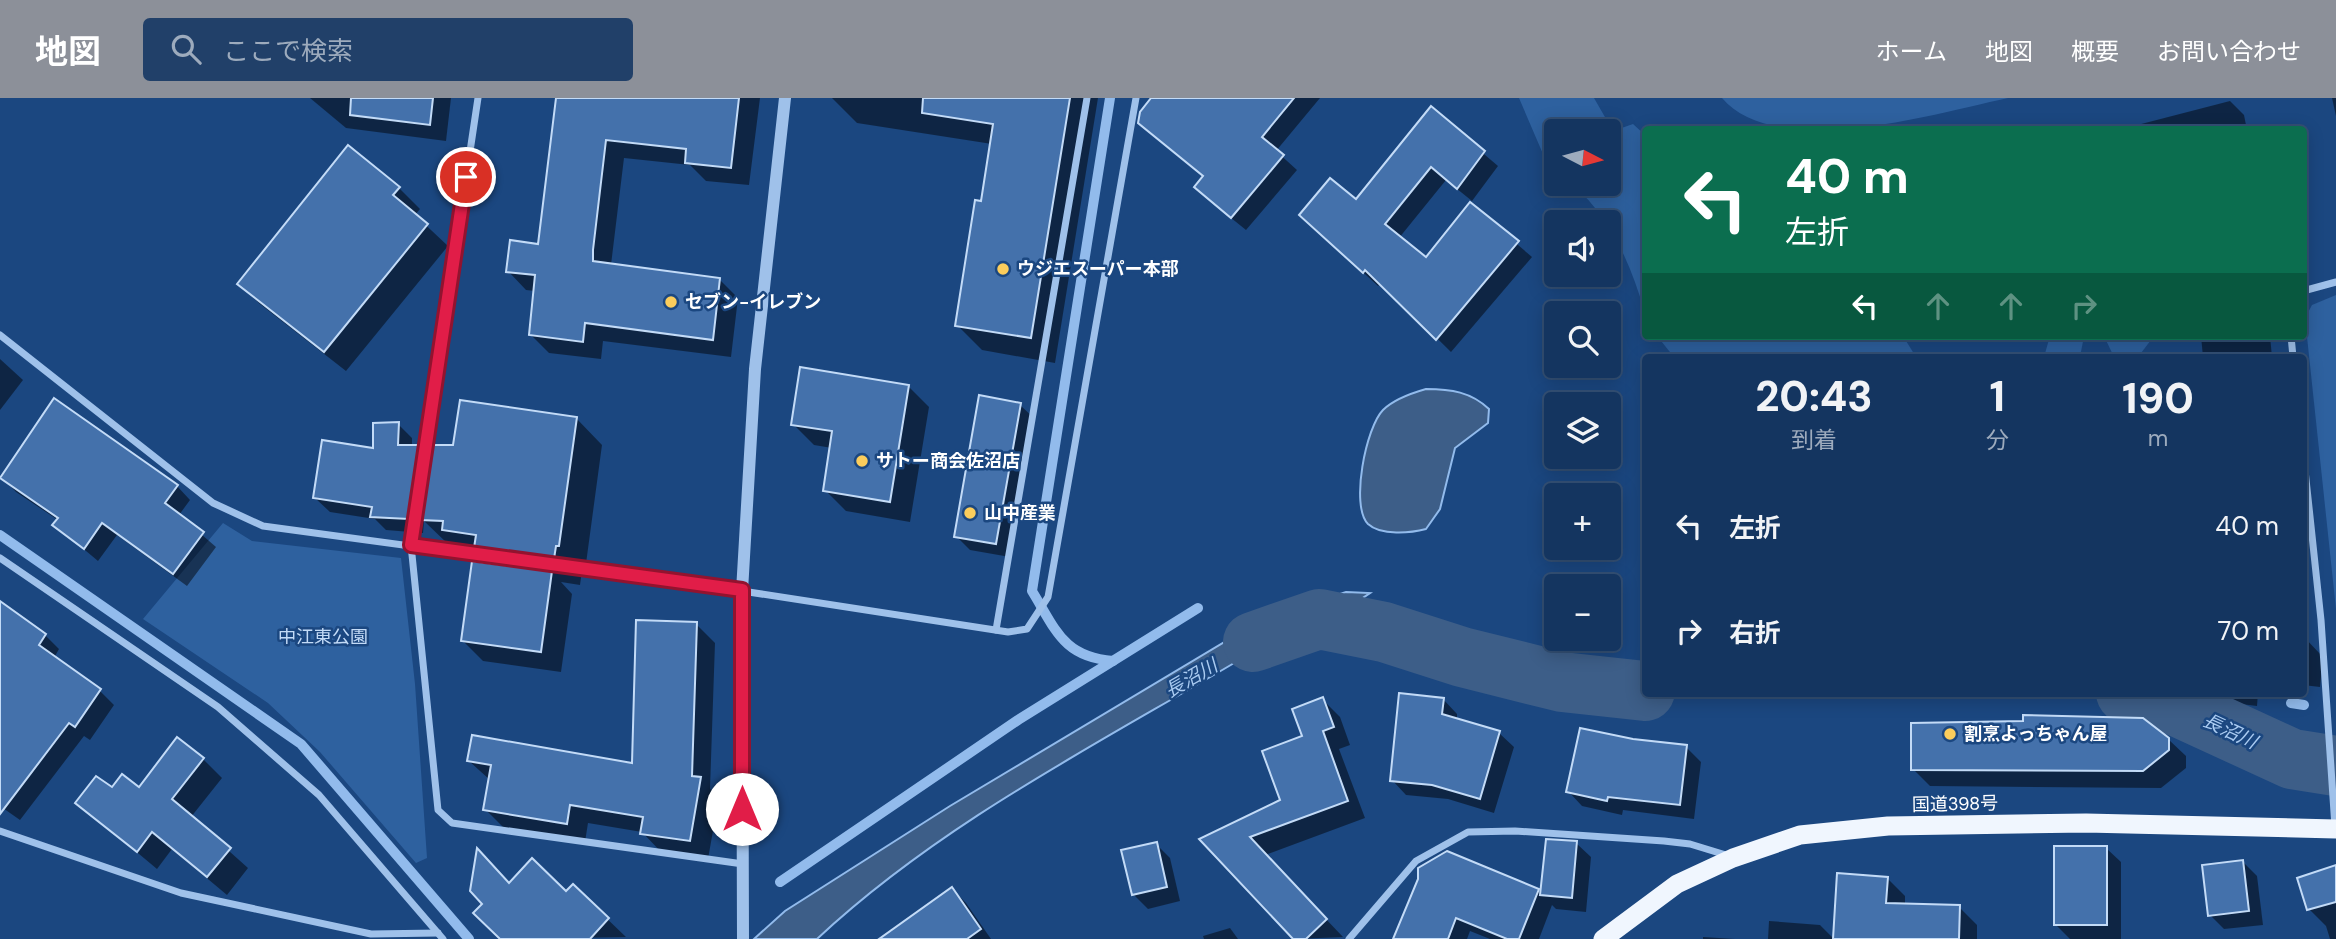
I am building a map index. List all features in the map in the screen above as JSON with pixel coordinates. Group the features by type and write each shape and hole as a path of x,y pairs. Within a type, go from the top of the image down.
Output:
{"highway":[{"name":"国道398号","path":"1603,939 1677,884 1733,858 1800,835 1888,826 2086,823 2336,829"}],"street":[{"path":"478,98 411,545 438,810 452,823 743,864"},
{"path":"742,939 742,590 755,369 785,98"},
{"path":"996,630 1087,98"},
{"path":"0,335 213,503 264,526 742,590 996,630 1027,629 1048,597 1136,98"},
{"path":"2307,290 2336,282"},
{"path":"2307,489 2321,620 2330,786 2336,829"},
{"path":"0,558 218,707 319,795 440,936"},
{"path":"2326,728 2336,730"},
{"path":"0,831 181,893 371,934 440,936"},
{"path":"1349,939 1416,861 1468,832 1527,832 1664,841 1690,844 1733,858"}],"green space":[{"path":"1519,98 1594,98 1606,119 1544,119 1544,156"},
{"path":"1722,98 2008,98 1871,126 1777,126 1747,117"},
{"path":"1633,124 1642,132 1642,304 1621,248 1621,210 1597,210 1586,197 1621,196 1621,128"},
{"path":"2336,295 2336,609 2307,337 2307,314 2312,305"},
{"path":"1660,340 1905,340 1914,354 1672,354"},
{"path":"2049,340 2083,340 2081,354 2045,354"},
{"path":"2106,340 2151,340 2140,354 2113,354"},
{"name":"中江東公園","path":"223,523 252,541 401,558 415,684 427,858 416,863 320,752 268,703 143,619"}],"water":[{"path":"1426,389 1468,395 1489,409 1488,423 1455,448 1440,509 1426,529 1388,532 1374,528 1363,515 1360,501 1362,467 1371,432 1387,406"},
{"path":"1346,592 1370,593 1312,632 1290,635 1246,656 1024,786 916,858 865,897 817,939 754,939 785,911 950,806 1243,631 1294,609"}],"building":[{"path":"351,98 433,98 430,125 350,115"},
{"path":"556,98 739,98 731,168 685,163 686,149 606,140 593,250 593,261 720,278 713,340 585,323 583,342 529,335 535,275 506,272 510,240 538,244"},
{"path":"923,98 1070,98 1031,338 955,326 975,200 981,201 993,124 922,113"},
{"path":"1151,98 1294,98 1262,137 1284,155 1231,218 1194,187 1203,176 1138,123 1140,112"},
{"path":"1431,106 1485,151 1457,189 1431,167 1385,224 1426,257 1470,202 1519,241 1436,340 1365,270 1363,273 1299,215 1330,178 1356,199"},
{"path":"348,145 400,187 393,195 428,224 324,352 237,284"},
{"name":"サトー商会佐沼店","path":"800,367 909,385 890,502 823,491 832,431 791,425"},
{"path":"979,395 1021,403 996,544 954,537"},
{"path":"54,398 178,485 165,503 204,532 173,574 102,523 84,549 52,525 58,518 0,478"},
{"path":"460,400 577,417 559,546 556,546 554,559 474,548 476,535 442,530 443,521 421,520 432,445 453,445"},
{"path":"399,422 398,445 420,445 409,519 370,517 372,507 313,498 322,440 373,448 373,423"},
{"path":"472,561 552,571 541,652 461,641"},
{"path":"0,601 46,634 39,645 101,689 75,727 69,723 0,814"},
{"path":"636,620 697,622 692,776 701,777 690,841 640,834 643,817 570,805 567,824 483,810 491,765 467,761 472,735 632,763"},
{"path":"1399,693 1444,698 1442,714 1500,731 1480,799 1432,785 1390,781"},
{"path":"1323,697 1334,727 1323,731 1348,801 1250,837 1327,919 1306,939 1293,939 1199,839 1280,800 1262,751 1302,736 1292,709"},
{"path":"2023,715 2143,718 2169,738 2169,750 2143,771 1911,770 1911,723 2023,721"},
{"path":"1580,728 1633,739 1687,745 1680,805 1608,797 1607,801 1566,792"},
{"path":"177,737 204,758 172,799 231,848 207,877 152,832 137,852 75,803 96,776 112,787 122,774 139,787"},
{"path":"1546,839 1577,841 1572,898 1540,895"},
{"path":"1157,842 1167,887 1132,895 1121,850"},
{"path":"2054,846 2107,846 2107,925 2054,925"},
{"path":"477,848 509,883 532,858 566,891 573,884 609,918 590,939 500,939 473,913 482,904 470,891"},
{"path":"1447,851 1539,889 1519,939 1507,939 1456,918 1448,939 1393,939 1418,879 1418,868"},
{"path":"2243,860 2249,911 2208,916 2202,865"},
{"path":"2336,865 2336,902 2307,910 2297,878"},
{"path":"1837,873 1888,877 1886,903 1960,905 1959,939 1833,939"},
{"path":"952,887 981,929 967,939 879,939"}],"waterway":[{"path":"1110,98 1032,591 1055,629 1072,647 1083,654 1113,661"},
{"path":"0,535 301,744 469,939"},
{"path":"780,882 1018,720 1198,608"},
{"name":"長沼川","path":"1253,642 1319,619 1384,632 1462,657 1562,682 1642,691"},
{"name":"長沼川","path":"2157,697 2292,759 2336,766"},
{"path":"2291,703 2304,705"}],"place":[{"name":"ウジエスーパー本部","path":"1003,269"},
{"name":"セブン-イレブン","path":"671,302"},
{"name":"サトー商会佐沼店","path":"862,461"},
{"name":"山中産業","path":"970,513"},
{"name":"割烹よっちゃん屋","path":"1950,734"}],"route":[{"path":"466,177 411,545 742,590 742,809"}]}
